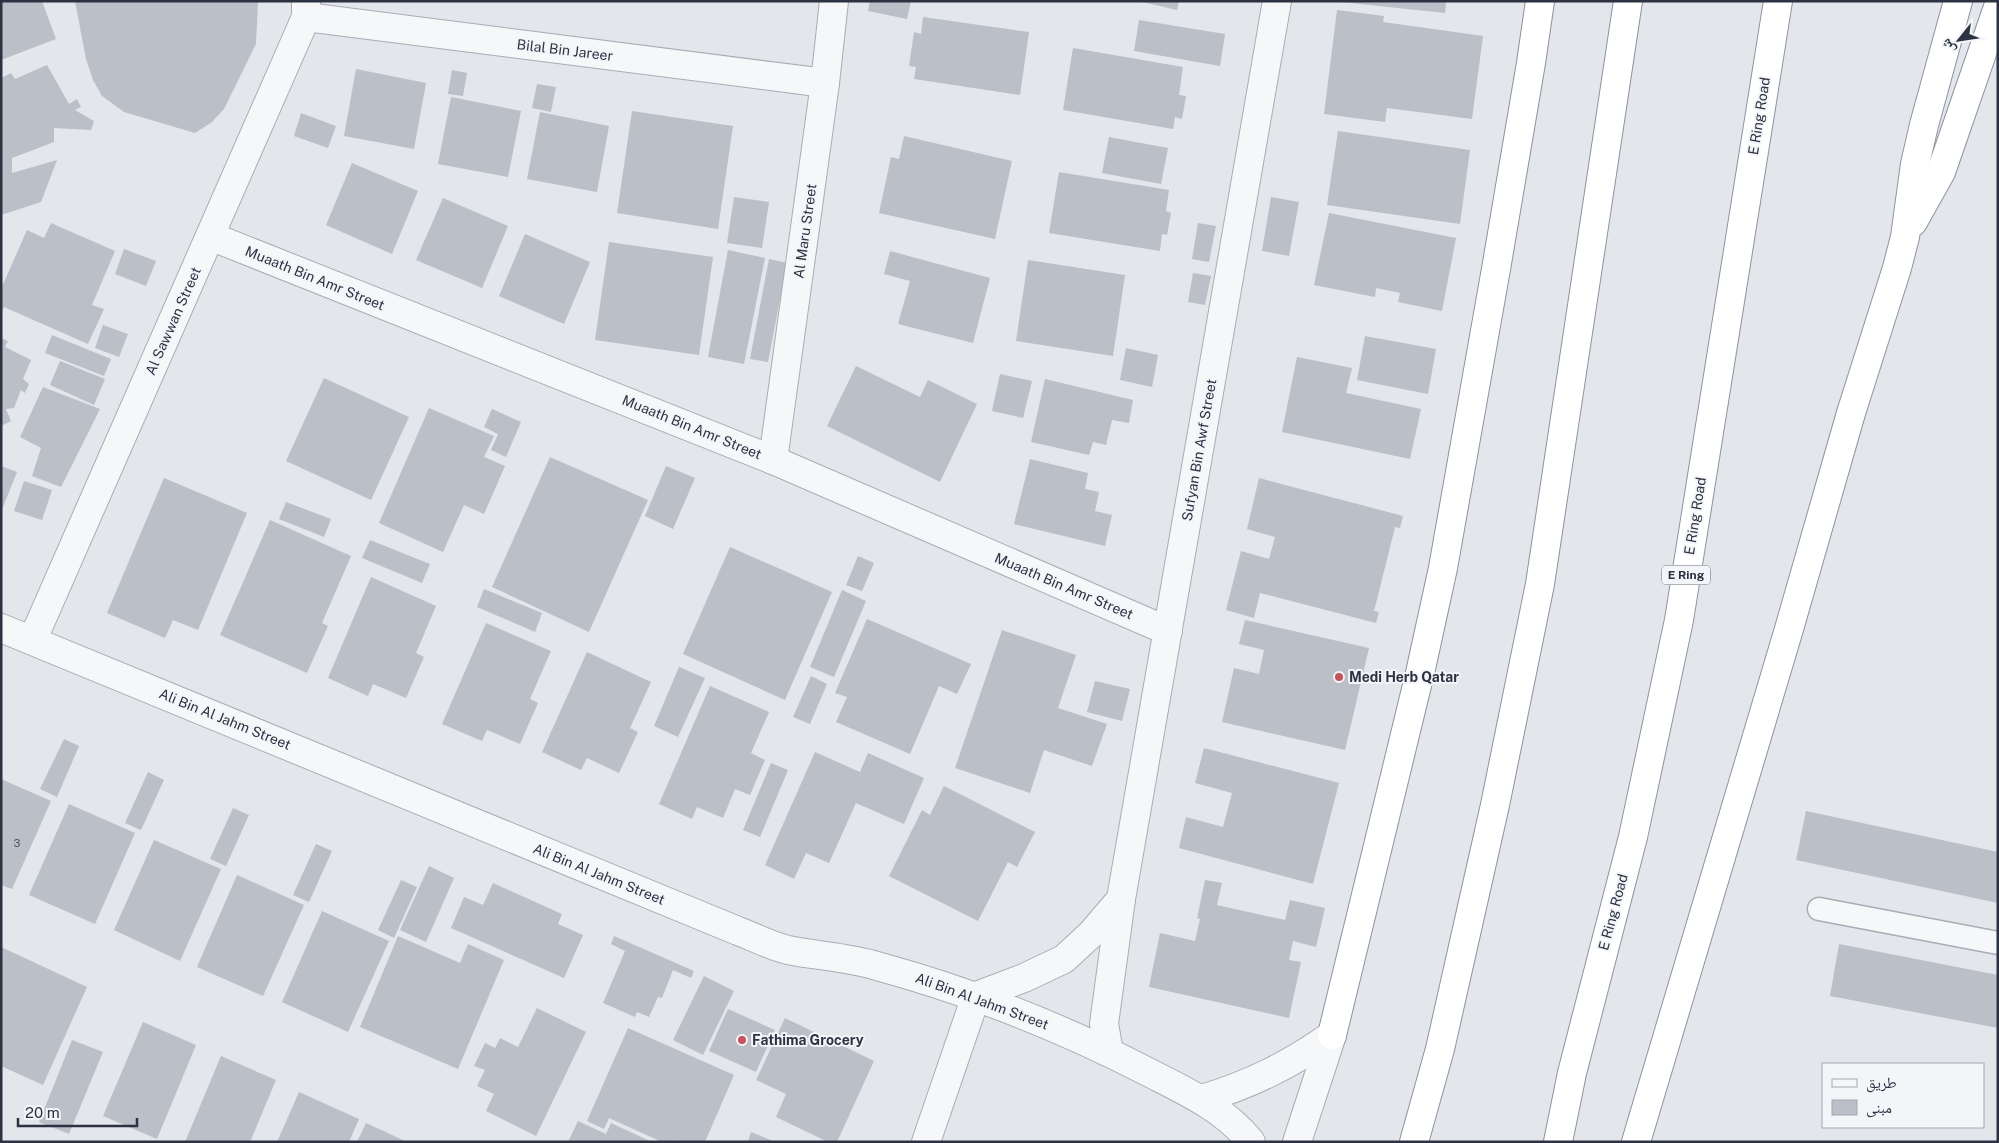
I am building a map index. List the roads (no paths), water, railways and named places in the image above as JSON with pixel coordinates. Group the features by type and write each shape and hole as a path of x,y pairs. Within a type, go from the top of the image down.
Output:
{"highway":[{"path":"1332,1035 1415,693 1443,568 1503,230 1540,1"},
{"path":"1414,1142 1440,1049 1495,805 1540,584 1628,1"},
{"name":"E Ring Road","path":"1558,1142 1572,1073 1633,837 1679,620 1778,1"},
{"path":"1636,1142 1789,630 1851,413 1886,305 1905,237 1915,164 1924,125 1958,1"},
{"path":"1905,237 1941,172 1998,7"}],"street":[{"name":"Al Maru Street","path":"773,460 825,83 834,1"},
{"name":"Sufyan Bin Awf Street","path":"1109,1052 1104,1024 1121,899 1277,1"},
{"name":"Bilal Bin Jareer","path":"306,9 825,83"},
{"name":"Al Sawwan Street","path":"33,640 210,236 306,9"},
{"name":"Muaath Bin Amr Street","path":"210,236 773,460 1168,631"},
{"name":"Ali Bin Al Jahm Street","path":"1,628 738,932 786,949 875,965 976,996 1048,1024 1109,1052 1202,1100 1226,1118 1251,1142"},
{"path":"926,1142 976,996 1024,978 1064,959 1091,934 1121,899"},
{"path":"1202,1100 1271,1074 1302,1056 1332,1035"},
{"path":"1297,1142 1332,1035"}],"lane":[{"path":"1819,909 1998,943"}],"place":[{"name":"Medi Herb Qatar","path":"1339,677"},
{"name":"Fathima Grocery","path":"742,1040"}]}
